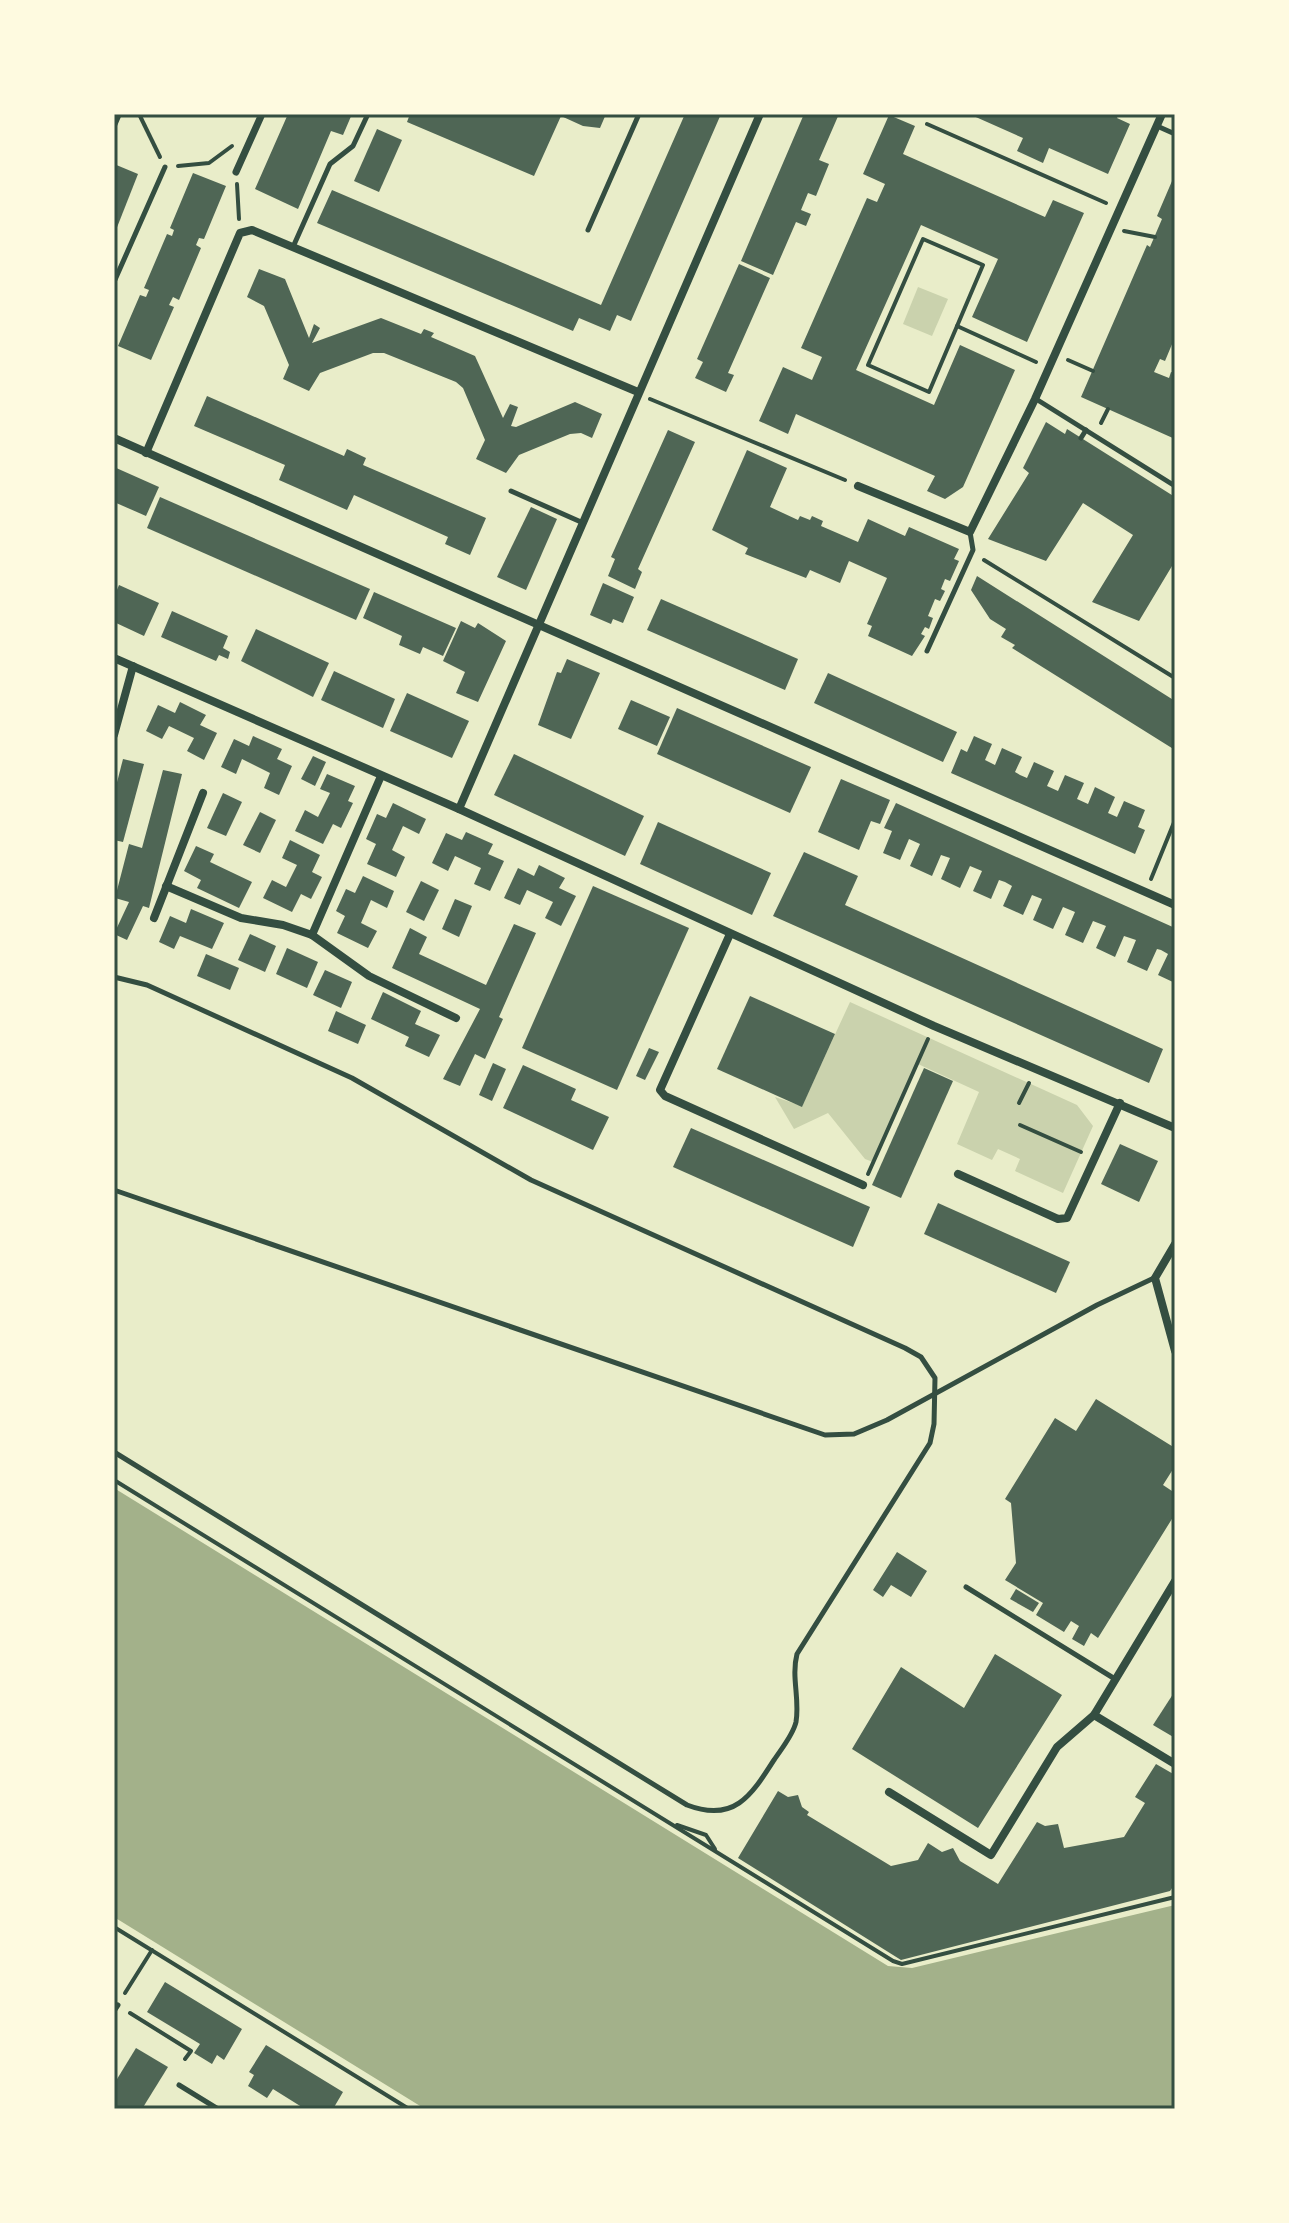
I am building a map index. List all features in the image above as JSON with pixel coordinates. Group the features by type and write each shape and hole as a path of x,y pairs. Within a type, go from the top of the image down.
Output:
{"street":[{"path":"236,172 262,114"},
{"path":"459,809 760,114"},
{"path":"858,486 970,532 1035,399 1162,114"},
{"path":"146,453 240,233 252,230 638,392"},
{"path":"114,438 1175,905"},
{"path":"114,658 459,809 934,1026 1175,1128"},
{"path":"114,735 133,666"},
{"path":"312,935 381,776"},
{"path":"154,918 203,793"},
{"path":"166,886 241,918 283,925 312,935 369,976 456,1018"},
{"path":"730,934 660,1090 665,1096 863,1185"},
{"path":"958,1174 1058,1219 1067,1218 1120,1103"},
{"path":"1175,1244 1155,1278 1175,1351"},
{"path":"889,1792 991,1855 1057,1747 1094,1715 1175,1581"},
{"path":"1094,1715 1175,1764"}],"lane":[{"path":"293,247 330,164 353,146 368,114"},
{"path":"588,230 639,114"},
{"path":"1157,126 1175,134"},
{"path":"114,282 165,167"},
{"path":"1035,399 1175,486"},
{"path":"1081,438 1086,430"},
{"path":"511,491 581,522"},
{"path":"927,651 973,550 970,532"},
{"path":"114,977 147,985 352,1078 485,1157 531,1180 905,1348 929,1367 935,1378 930,1443 797,1654 794,1666 798,1708 795,1727 761,1782 740,1804 721,1811 705,1812 687,1805 114,1452"},
{"path":"114,1190 825,1435 854,1434 935,1394 1097,1305 1155,1278"},
{"path":"966,1587 1115,1680"},
{"path":"179,2085 218,2109"}],"path":[{"path":"115,127 120,114"},
{"path":"139,114 165,167 209,163 256,128"},
{"path":"927,124 1119,208"},
{"path":"236,172 240,233"},
{"path":"1110,229 1155,237"},
{"path":"923,239 983,265 957,326 929,392 868,365 923,239"},
{"path":"957,326 1049,368"},
{"path":"1055,355 1093,371"},
{"path":"638,392 858,486"},
{"path":"973,550 1175,678"},
{"path":"1145,893 1175,820"},
{"path":"863,1185 934,1026"},
{"path":"1019,1103 1029,1083"},
{"path":"1020,1125 1081,1152"},
{"path":"114,1480 902,1964 1175,1897"},
{"path":"675,1824 706,1835 716,1851"},
{"path":"114,1927 409,2109"},
{"path":"152,1950 116,2008 191,2051 185,2059"}],"shaded area":[{"path":"918,287 948,299 932,336 903,324"},
{"path":"850,1002 1077,1105 1093,1126 1063,1193 1015,1171 1020,1159 998,1149 992,1160 957,1144 979,1092 918,1064 873,1162 865,1159 828,1113 794,1129 775,1097 802,1106"},
{"path":"114,1488 888,1966 912,1968 1175,1905 1175,2109 425,2109 114,1917"}],"building":[{"path":"288,114 352,114 343,135 331,131 298,209 255,189"},
{"path":"410,114 606,114 600,128 583,126 561,116 534,176 407,122"},
{"path":"685,114 721,114 631,321 617,315 610,331 579,318 573,331 317,223 332,190 601,305"},
{"path":"804,114 839,114 819,160 829,164 816,196 808,193 801,210 811,214 806,226 796,222 773,275 741,261"},
{"path":"969,114 1119,114 1117,118 1130,124 1108,174 1049,148 1043,163 1017,151 1023,138"},
{"path":"889,115 915,126 903,154 1045,217 1053,200 1084,213 1027,342 972,317 998,259 921,225 856,370 934,405 960,345 1015,370 963,487 945,499 927,491 935,476 796,414 788,434 759,421 783,367 812,380 822,357 801,348 867,198 877,202 885,184 863,174"},
{"path":"377,129 402,140 379,192 354,181"},
{"path":"114,164 138,174 114,235"},
{"path":"193,173 226,186 204,239 199,238 196,245 201,248 179,300 173,297 169,305 174,307 151,360 118,346 140,295 146,297 149,290 144,288 167,234 172,236 174,230 170,228"},
{"path":"1175,174 1175,337 1165,361 1160,359 1154,372 1169,378 1171,372 1175,373 1175,439 1081,397 1147,245 1150,247 1162,219 1157,216"},
{"path":"739,264 770,278 728,373 734,375 726,392 695,378 703,362 697,359"},
{"path":"259,269 285,279 309,338 314,324 320,328 312,343 381,318 421,334 424,329 434,333 431,337 475,356 503,418 510,404 518,407 511,426 516,427 575,402 602,414 592,438 581,433 570,434 519,455 506,473 476,459 485,440 463,388 456,382 384,353 373,353 320,373 309,391 283,379 289,365 264,306 247,297"},
{"path":"207,396 344,456 347,449 366,458 363,465 486,518 470,555 445,544 448,537 354,495 347,510 279,480 285,465 194,426"},
{"path":"1046,422 1065,434 1067,429 1175,497 1175,561 1139,621 1092,602 1133,535 1083,503 1046,561 988,539 1029,473 1023,468"},
{"path":"668,430 695,442 638,569 642,572 635,589 608,576 615,559 611,557"},
{"path":"747,450 787,468 770,507 798,520 800,516 810,520 812,516 823,521 821,526 858,542 868,519 905,536 909,527 959,549 954,559 959,561 950,581 945,579 941,589 945,591 940,601 935,599 928,616 933,618 929,629 925,627 921,634 925,636 912,656 868,636 872,626 867,624 887,578 849,561 840,583 810,570 806,578 745,554 748,548 712,530"},
{"path":"114,467 159,487 146,516 114,502"},
{"path":"160,497 370,589 356,620 147,528"},
{"path":"531,507 557,519 526,590 497,577"},
{"path":"977,576 1175,701 1175,750 1012,648 1015,645 1001,637 1006,629 990,619 971,590"},
{"path":"603,583 634,597 623,623 613,619 611,624 590,615"},
{"path":"119,585 159,603 144,636 114,622 114,597"},
{"path":"374,592 456,628 443,656 423,647 420,654 399,645 402,636 363,618"},
{"path":"661,599 798,659 785,690 647,630"},
{"path":"172,611 228,636 223,648 230,652 228,659 219,655 216,661 161,637"},
{"path":"461,621 475,628 478,623 506,641 478,702 456,693 465,672 443,661"},
{"path":"256,629 329,663 313,697 241,661"},
{"path":"567,659 600,673 571,739 538,725 557,672 561,673"},
{"path":"334,671 395,699 383,728 321,700"},
{"path":"828,673 957,732 943,762 814,703"},
{"path":"407,693 469,721 452,758 390,731"},
{"path":"631,700 670,717 657,746 618,729"},
{"path":"180,702 206,715 200,725 217,733 204,760 187,751 194,738 169,726 162,739 146,731 158,705 175,713"},
{"path":"677,708 811,767 790,813 657,754"},
{"path":"253,736 282,749 277,759 292,766 279,795 264,788 270,773 242,759 236,774 221,767 234,739 249,746"},
{"path":"974,736 992,744 985,760 995,765 1002,748 1022,757 1015,772 1020,775 1027,778 1034,762 1054,771 1047,786 1058,791 1065,775 1084,783 1077,799 1088,804 1095,787 1115,797 1108,813 1117,817 1124,801 1145,810 1138,827 1145,830 1135,854 951,773 961,749 967,752"},
{"path":"514,754 644,816 625,856 494,795"},
{"path":"313,756 326,762 315,786 301,779"},
{"path":"123,759 144,764 123,842 114,840 114,794"},
{"path":"163,770 182,774 149,908 143,906 127,940 114,934 129,902 115,898 129,844 142,848"},
{"path":"327,774 355,786 348,801 353,803 341,828 333,824 323,844 295,831 305,810 318,817 330,793 320,789"},
{"path":"841,779 890,800 880,824 871,821 859,850 818,832"},
{"path":"223,793 242,802 226,836 207,828"},
{"path":"393,803 426,819 419,834 403,826 392,850 405,857 396,877 367,864 376,844 366,839 377,814 386,818"},
{"path":"896,803 1175,928 1175,983 1158,975 1168,954 1161,950 1157,949 1147,971 1127,962 1136,940 1124,936 1115,957 1096,948 1106,926 1093,921 1083,943 1065,935 1075,912 1063,907 1053,929 1033,920 1042,899 1032,895 1023,915 1003,906 1012,886 1005,882 999,880 991,899 973,891 982,871 970,866 960,888 941,879 950,858 941,855 932,876 910,866 920,844 909,839 900,860 883,853 892,831 884,828"},
{"path":"260,812 276,820 260,853 243,845"},
{"path":"658,822 771,873 752,915 640,864"},
{"path":"466,832 493,844 488,854 504,861 490,891 474,884 481,868 455,856 448,871 432,863 446,833 462,840"},
{"path":"290,840 320,855 312,872 322,877 311,899 301,894 292,912 263,898 272,880 286,887 297,865 282,858"},
{"path":"196,846 214,854 210,862 252,882 239,908 197,888 201,880 184,871"},
{"path":"804,852 858,876 845,905 1163,1049 1149,1083 773,916"},
{"path":"539,865 565,878 559,888 576,896 561,926 545,918 553,902 527,890 520,905 504,898 518,868 534,876"},
{"path":"363,876 394,891 387,908 371,900 361,923 377,931 368,948 337,933 345,916 336,911 346,889 355,893"},
{"path":"421,881 439,890 424,921 406,912"},
{"path":"593,886 689,928 617,1090 522,1048"},
{"path":"455,899 472,906 459,937 442,929"},
{"path":"191,909 224,923 212,949 180,936 174,949 159,942 170,916 186,923"},
{"path":"514,924 536,933 499,1017 503,1019 485,1059 475,1054 460,1086 443,1079 480,1009 392,968 410,928 427,937 419,954 486,985"},
{"path":"250,934 276,946 265,972 238,960"},
{"path":"287,948 318,962 307,988 276,974"},
{"path":"206,954 239,968 230,990 197,976"},
{"path":"325,970 352,982 341,1008 313,995"},
{"path":"383,992 421,1011 415,1024 440,1035 429,1057 405,1046 409,1037 371,1019"},
{"path":"750,996 835,1034 802,1107 717,1069"},
{"path":"336,1011 366,1025 358,1044 328,1031"},
{"path":"649,1048 659,1052 645,1080 636,1076"},
{"path":"493,1063 506,1069 492,1101 479,1095"},
{"path":"523,1065 576,1089 571,1100 609,1117 593,1150 503,1108"},
{"path":"924,1068 953,1081 901,1198 872,1185"},
{"path":"691,1128 870,1207 853,1247 673,1167"},
{"path":"1120,1144 1158,1161 1139,1202 1101,1184"},
{"path":"938,1203 1070,1262 1056,1293 924,1234"},
{"path":"1096,1399 1175,1448 1175,1466 1163,1485 1175,1493 1175,1514 1098,1638 1091,1633 1084,1646 1072,1639 1079,1626 1071,1621 1064,1632 1036,1615 1043,1603 1005,1580 1016,1563 1011,1503 1005,1499 1055,1418 1076,1431"},
{"path":"897,1552 927,1571 911,1597 891,1585 883,1597 873,1590"},
{"path":"1016,1589 1039,1603 1033,1612 1010,1599"},
{"path":"995,1654 1062,1695 978,1828 852,1749 901,1667 964,1708"},
{"path":"1175,1691 1175,1738 1153,1725"},
{"path":"1156,1764 1175,1775 1175,1884 1170,1891 901,1960 738,1858 778,1791 788,1797 798,1795 802,1807 809,1812 807,1815 891,1866 918,1860 928,1843 942,1852 953,1848 960,1861 998,1884 1037,1822 1045,1826 1058,1824 1064,1848 1124,1837 1145,1803 1135,1797"},
{"path":"165,1982 242,2029 224,2060 217,2055 212,2064 194,2053 200,2044 147,2012"},
{"path":"266,2045 343,2092 333,2109 305,2109 273,2089 267,2098 248,2086 254,2075 249,2072"},
{"path":"136,2048 168,2067 142,2109 114,2109 114,2084"}]}
